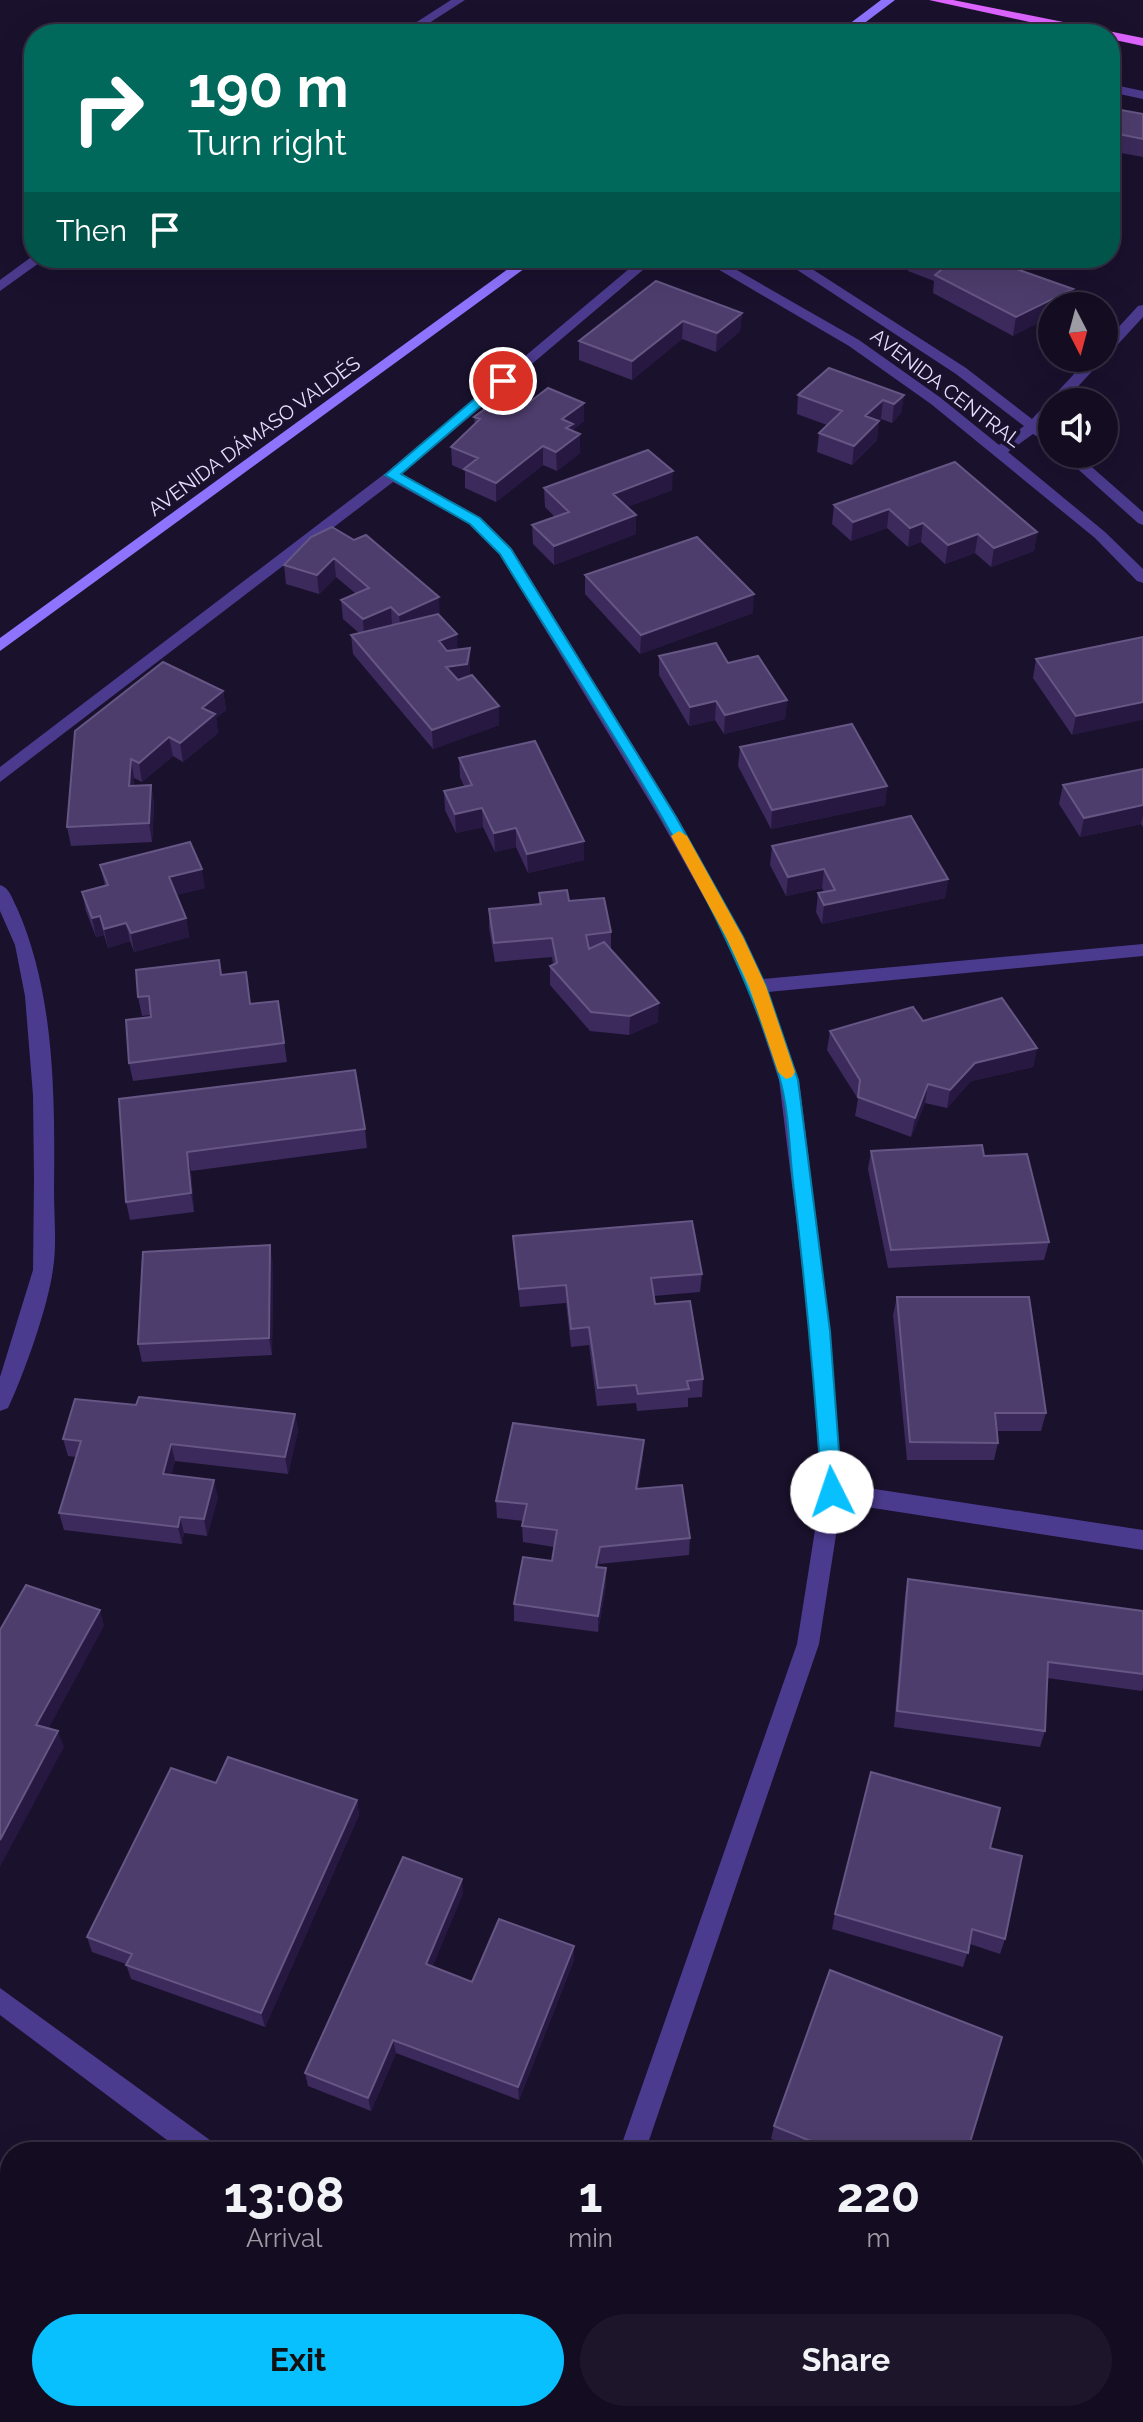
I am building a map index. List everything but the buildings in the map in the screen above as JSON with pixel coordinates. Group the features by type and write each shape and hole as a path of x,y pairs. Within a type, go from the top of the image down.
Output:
{"main road":[{"path":"935,0 1053,24"},
{"path":"1120,37 1143,42"}],"street":[{"path":"420,24 459,0"},
{"path":"856,24 889,0"},
{"path":"1120,90 1143,95"},
{"path":"0,287 26,268"},
{"name":"AVENIDA DÁMASO VALDÉS","path":"0,646 518,268"},
{"path":"0,776 392,475 638,268"},
{"name":"AVENIDA CENTRAL","path":"723,268 854,343 936,401 1100,535 1143,578"},
{"name":"AVENIDA CENTRAL","path":"802,268 912,338 1038,429"},
{"path":"1118,336 1143,309"},
{"path":"1069,388 1084,372"},
{"path":"998,452 1038,422"},
{"path":"1084,468 1143,520"},
{"path":"392,475 475,521 506,552 668,817 735,937 757,986 789,1080 820,1331 832,1492 808,1644 635,2142"},
{"path":"0,891 24,945 34,996 43,1095 44,1179 43,1270 16,1364 0,1402"},
{"path":"757,986 1143,950"},
{"path":"832,1492 1143,1540"},
{"path":"0,2000 192,2142"}],"slow traffic":[{"path":"679,836 735,937 757,986 786,1072"}],"route":[{"path":"503,381 392,475 475,521 506,552 552,622 668,817 735,937 757,986 789,1080 820,1331 832,1492"}]}
